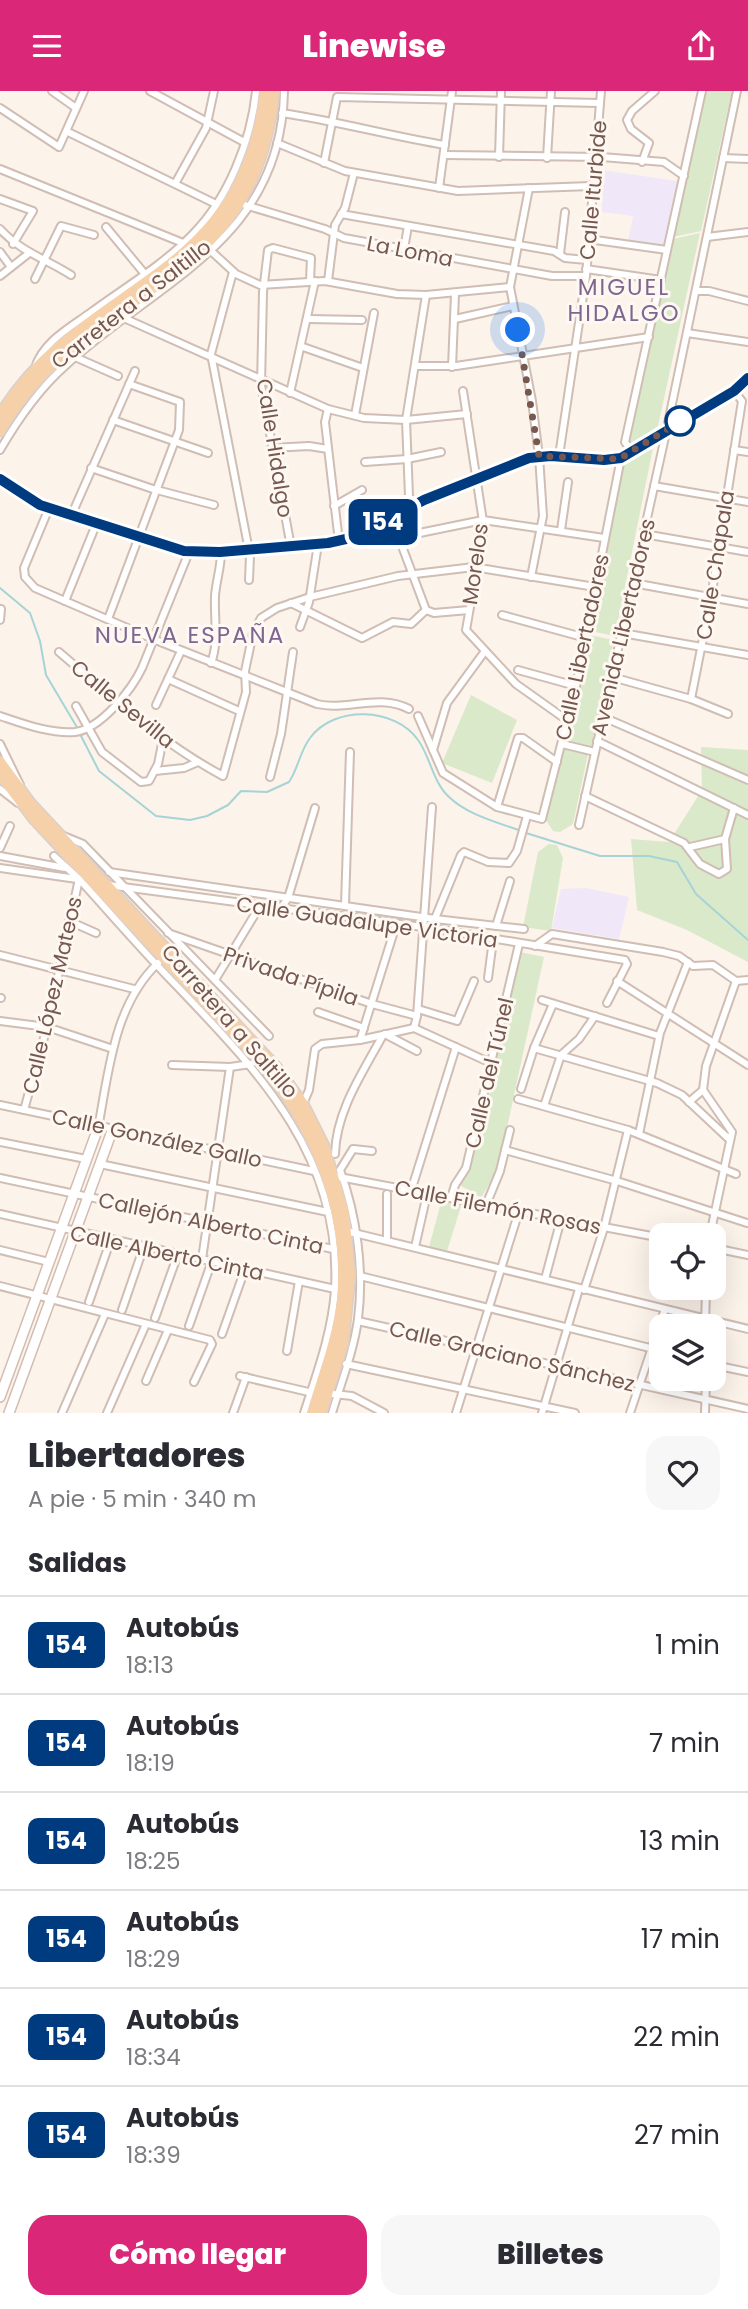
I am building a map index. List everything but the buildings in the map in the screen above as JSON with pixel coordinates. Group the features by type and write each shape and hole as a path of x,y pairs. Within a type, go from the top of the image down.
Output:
{"main road":[{"name":"Carretera a Saltillo","path":"0,415 33,372 74,334 179,259 214,222 247,165 265,91"},
{"name":"Carretera a Saltillo","path":"0,431 24,395 53,363 79,340 209,249 244,204 262,158 274,91"},
{"path":"159,295 169,278"},
{"name":"Carretera a Saltillo","path":"0,762 60,835 264,1052 303,1104 339,1175 351,1232 349,1304 342,1344 323,1393 312,1413"},
{"name":"Carretera a Saltillo","path":"0,774 26,809 297,1109 316,1148 331,1189 340,1232 342,1275 321,1413"}],"street":[{"path":"52,91 76,108"},
{"path":"0,108 59,147 68,132 84,91"},
{"path":"150,91 244,142"},
{"path":"176,182 208,123 214,91"},
{"path":"33,372 42,350 183,243 216,204 244,142 256,91"},
{"path":"244,204 263,180 277,143 284,91"},
{"path":"439,188 452,91"},
{"path":"499,157 501,91"},
{"path":"547,158 551,91"},
{"name":"Calle Iturbide","path":"559,456 586,272 591,185 601,91"},
{"path":"642,162 649,142 631,129 627,120 655,91"},
{"path":"635,450 625,442 702,91"},
{"name":"Avenida Libertadores","path":"579,825 593,752 667,428 737,91"},
{"path":"324,163 335,97 401,94 450,100 600,103"},
{"path":"282,113 331,120 361,131 444,145"},
{"path":"68,132 176,182 216,204"},
{"path":"277,143 354,173 461,192 591,185"},
{"path":"443,155 666,162 684,176"},
{"path":"723,158 748,159"},
{"path":"0,169 183,243"},
{"path":"328,281 333,233 354,173"},
{"path":"529,188 510,287 539,456 541,527 531,577"},
{"path":"0,199 33,211 13,244"},
{"name":"La Loma","path":"244,204 344,238 514,270 556,277 586,272 660,280"},
{"path":"560,254 565,212"},
{"path":"341,214 587,260"},
{"path":"35,279 61,226 94,235"},
{"path":"404,249 408,226"},
{"path":"106,227 144,273"},
{"path":"0,229 13,244 28,254 71,275"},
{"path":"707,237 748,232"},
{"path":"588,239 667,250"},
{"name":"Calle Hidalgo","path":"292,547 271,448 261,381 264,285 271,248 311,258 312,281"},
{"path":"0,450 26,408 75,358 159,295 209,249 233,272 264,285 328,281 397,294 425,295 510,287"},
{"path":"0,252 11,267"},
{"path":"0,276 28,254"},
{"path":"233,272 211,352 249,551 249,580"},
{"path":"290,393 309,319 312,281"},
{"path":"696,291 709,291 748,302"},
{"path":"452,367 455,294"},
{"path":"412,506 406,420 425,295"},
{"path":"455,320 513,306"},
{"path":"355,415 374,313"},
{"path":"126,319 328,409 364,418 406,420 467,414"},
{"path":"309,319 362,320"},
{"path":"687,333 748,342"},
{"path":"415,366 452,367 649,337"},
{"path":"303,347 363,368"},
{"path":"75,358 118,376"},
{"path":"72,514 135,371"},
{"path":"0,479 35,503 189,552 249,551 338,542 362,534 412,506 539,456 604,460 621,458 667,428 734,391 748,378"},
{"path":"108,619 176,443 181,403 129,384"},
{"name":"Morelos","path":"463,391 483,520 483,539 466,630 482,648"},
{"name":"Calle Chapala","path":"691,699 745,401 734,391"},
{"path":"328,409 325,418 338,542"},
{"path":"113,421 208,453"},
{"path":"271,448 309,446 328,449"},
{"path":"734,450 748,452"},
{"path":"365,462 407,459 441,452"},
{"name":"Calle Libertadores","path":"527,816 542,819 556,762 565,745 621,458"},
{"path":"91,468 214,505"},
{"path":"561,530 568,482"},
{"path":"654,487 748,502"},
{"path":"334,506 362,490"},
{"path":"49,508 24,568 25,577 35,587 181,651 326,706 378,702 409,709"},
{"path":"391,517 426,610"},
{"path":"400,537 483,520 604,538"},
{"path":"65,601 97,522"},
{"path":"644,534 748,552"},
{"path":"300,627 310,597 318,544"},
{"path":"0,716 58,731 78,731 118,703 138,677 189,552"},
{"path":"211,663 215,653 215,594 221,572 220,552"},
{"path":"168,680 239,711 246,692 246,676 258,621 268,613 310,597 414,574 449,567 476,568 596,587"},
{"path":"633,583 748,604"},
{"path":"291,603 362,638 393,622 411,624 426,610"},
{"path":"0,620 1,609"},
{"path":"426,610 436,613 468,610"},
{"path":"502,615 586,638"},
{"path":"622,633 748,655"},
{"path":"433,752 447,703 482,648 516,684 568,721"},
{"path":"156,705 181,651"},
{"name":"Calle Sevilla","path":"59,652 163,739 223,776 229,765 239,711"},
{"path":"270,777 282,734 293,652"},
{"path":"518,670 576,686"},
{"path":"612,677 691,699 728,714"},
{"path":"76,706 102,752 138,781 149,781 155,771 163,739"},
{"path":"414,1028 423,937 435,919 464,852 488,862 509,863 514,859 527,816 497,807 443,773 418,716"},
{"path":"603,717 748,780"},
{"path":"497,807 520,737 556,762"},
{"path":"597,741 748,815"},
{"path":"0,744 23,793"},
{"path":"565,745 593,752"},
{"path":"345,905 350,752"},
{"path":"155,771 184,768 198,762"},
{"path":"0,789 26,809"},
{"path":"585,796 670,834 690,847 700,864 723,874 727,869 725,839 734,809"},
{"path":"427,928 424,918 432,807"},
{"path":"281,908 288,898 316,808"},
{"path":"0,848 10,826"},
{"path":"60,835 79,841 270,1037"},
{"path":"690,847 725,839"},
{"path":"0,856 67,868"},
{"path":"0,1397 98,1128 113,1048 134,989 159,959 54,856"},
{"path":"0,868 79,879"},
{"name":"Calle Guadalupe Victoria","path":"109,872 424,918 524,929"},
{"name":"Calle López Mateos","path":"24,1110 47,1027 79,879"},
{"path":"496,926 510,881"},
{"name":"Calle Guadalupe Victoria","path":"106,884 427,928 624,960"},
{"path":"215,980 260,906"},
{"path":"69,921 96,933"},
{"path":"360,1040 396,925"},
{"name":"Privada Pípila","path":"166,932 372,1004 457,1021 474,981"},
{"path":"535,946 552,934 663,952 693,966 713,965 736,981 748,980"},
{"path":"488,978 493,940"},
{"name":"Calle del Túnel","path":"451,1198 455,1185 466,1168 493,1064 519,944"},
{"path":"607,1003 624,960 622,946"},
{"path":"0,955 134,989"},
{"path":"639,1134 659,1036 688,962"},
{"path":"617,981 714,1046 748,1065"},
{"path":"689,1102 703,1090 706,1066 736,981"},
{"path":"542,1000 659,1036"},
{"path":"521,1089 534,1048 553,1003"},
{"name":"Privada Pípila","path":"318,1012 364,1028"},
{"path":"544,1105 561,1055 579,1039 595,1016"},
{"path":"0,1021 47,1027 113,1048"},
{"path":"303,1104 307,1097 316,1047 322,1044 360,1040 414,1028 493,1064"},
{"path":"384,1034 416,1051"},
{"path":"335,1154 335,1136 346,1105 384,1034"},
{"path":"411,1191 456,1047"},
{"path":"534,1048 650,1081 682,1095 730,1140"},
{"path":"172,1065 230,1067 255,1063"},
{"name":"Carretera a Saltillo","path":"255,1063 298,1130 328,1212 335,1289 332,1332"},
{"path":"202,1259 230,1067"},
{"path":"703,1090 730,1126 730,1140 713,1223"},
{"path":"518,1100 628,1130 736,1174"},
{"name":"Calle González Gallo","path":"0,1105 112,1131 314,1171"},
{"path":"486,1205 510,1130"},
{"path":"543,1410 568,1326 604,1228 628,1130"},
{"path":"9,1413 112,1131"},
{"path":"319,1136 335,1136"},
{"path":"0,1142 86,1159"},
{"path":"339,1175 353,1149 372,1151"},
{"path":"505,1150 617,1181 747,1223"},
{"path":"100,1164 328,1212"},
{"name":"Calle Filemón Rosas","path":"339,1175 649,1236"},
{"name":"Calle Alberto Cinta","path":"0,1178 88,1197"},
{"path":"387,1193 387,1240"},
{"name":"Callejón Alberto Cinta","path":"88,1197 333,1249"},
{"path":"415,1247 425,1203"},
{"path":"456,1413 519,1211"},
{"name":"Calle Alberto Cinta","path":"0,1214 61,1230 76,1231 335,1289"},
{"path":"545,1279 561,1219"},
{"path":"731,1228 733,1219"},
{"path":"351,1232 502,1267 679,1314"},
{"name":"Carretera a Saltillo","path":"304,1413 346,1364 358,1321 360,1276 351,1232"},
{"path":"89,1302 111,1239"},
{"path":"122,1310 144,1246"},
{"path":"0,1250 49,1262"},
{"path":"726,1250 748,1255"},
{"path":"155,1318 178,1254"},
{"path":"188,1326 212,1261"},
{"path":"222,1334 245,1269"},
{"path":"360,1276 649,1348"},
{"path":"287,1351 299,1281"},
{"path":"0,1286 211,1341 194,1382"},
{"path":"662,1314 664,1309"},
{"path":"62,1413 105,1314"},
{"name":"Calle Graciano Sánchez","path":"358,1321 748,1409"},
{"path":"107,1413 146,1324"},
{"path":"726,1326 748,1329"},
{"path":"146,1381 168,1330"},
{"path":"630,1413 649,1355"},
{"path":"346,1364 463,1389 543,1410 575,1413"},
{"path":"726,1367 748,1372"},
{"path":"233,1413 243,1377 352,1396 384,1413"},
{"path":"705,1391 705,1413"},
{"name":"Carretera a Saltillo","path":"323,1393 331,1413"}],"shaded area":[{"path":"602,170 677,181 664,245 628,241 633,216 602,212"},
{"path":"586,888 629,897 619,939 552,928 561,889"}],"green space":[{"path":"705,91 732,91 701,231 673,237"},
{"path":"700,233 658,426 632,444 629,441 673,239"},
{"path":"650,446 653,448 615,636 590,631 623,465"},
{"path":"589,635 614,640 591,748 565,742"},
{"path":"471,695 517,720 492,783 442,763"},
{"path":"701,747 748,750 748,962 687,930 637,910 631,839 669,842 702,790"},
{"path":"564,748 588,754 573,824 560,832 553,831 546,820"},
{"path":"549,844 557,845 563,858 551,931 523,927 538,852"},
{"path":"520,952 544,957 498,1169 481,1198 458,1184 469,1169"},
{"path":"442,1199 462,1203 447,1251 429,1247"}],"waterway":[{"path":"0,588 30,613 40,641 46,675 78,729"},
{"path":"80,734 99,771 156,816 190,820 207,816 228,805 241,791 267,792 289,782 310,738 321,727 349,715 380,716 408,729 418,740 439,784 456,803 483,817 521,831"},
{"path":"526,833 600,856 649,856 677,862 696,894 748,940"}],"bus line":[{"name":"154","path":"0,479 38,505 189,552 249,551 328,543 346,540 369,531 424,500 521,460 545,456 614,460 627,456 673,425 734,391 748,378"}],"district":[{"name":"MIGUEL HIDALGO","path":"624,300"},
{"name":"NUEVA ESPAÑA","path":"190,635"}],"route":[{"path":"518,330 532,401 539,456 619,459 687,417 680,421"}]}
